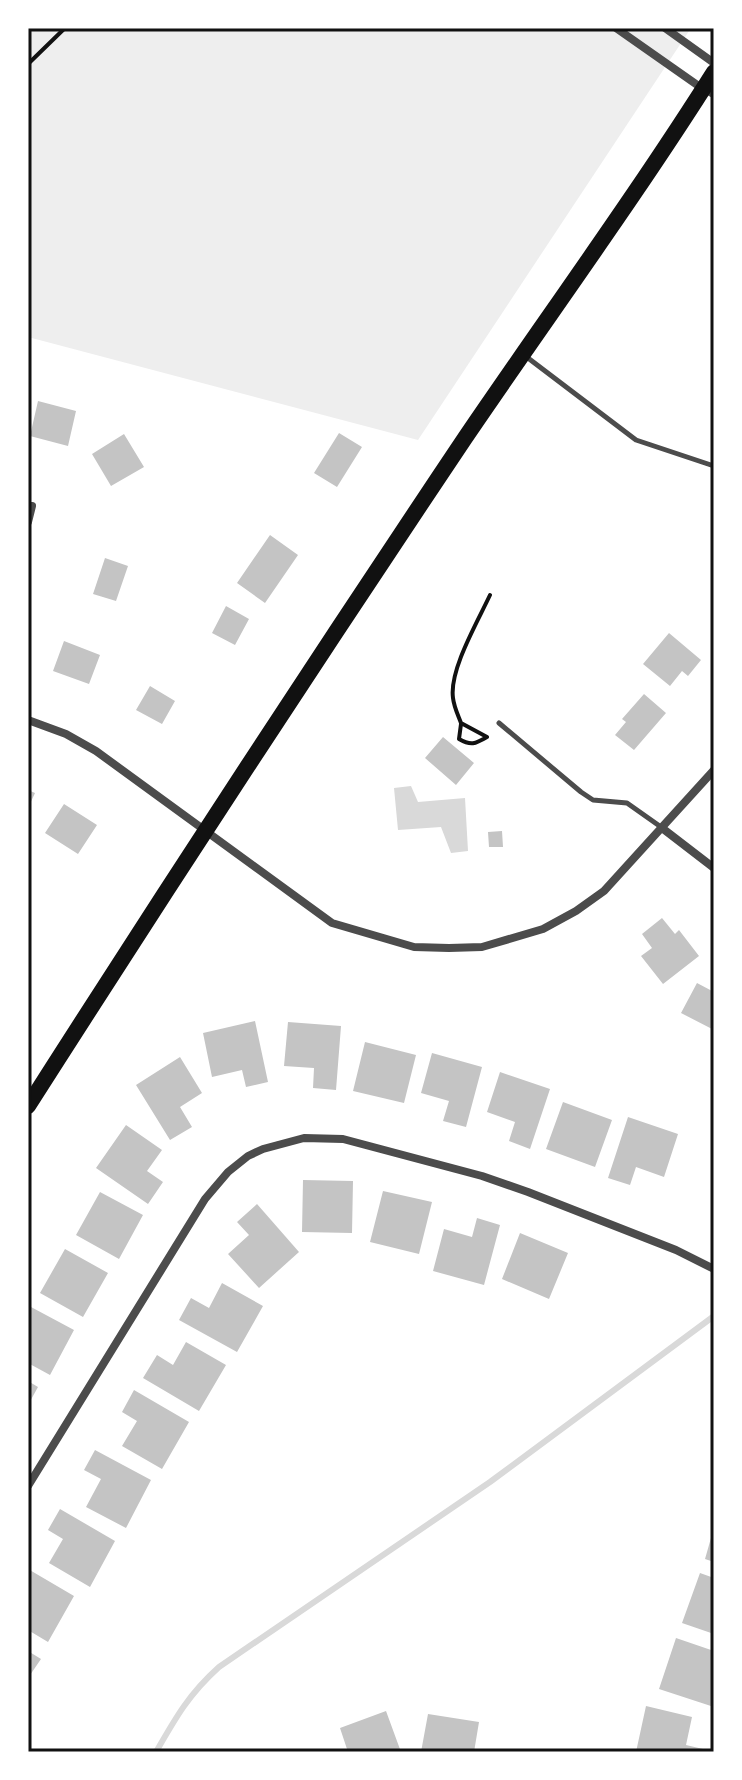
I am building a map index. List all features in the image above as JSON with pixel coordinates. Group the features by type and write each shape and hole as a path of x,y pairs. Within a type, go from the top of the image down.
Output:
{"main road":[{"path":"28,1106 205,831 523,355 709,93 714,72"}],"street":[{"path":"616,28 709,93"},
{"path":"665,28 714,63"},
{"path":"28,522 32,506"},
{"path":"28,720 66,734 96,751 332,923 414,947 482,947 543,929 576,911 604,891 714,770"},
{"path":"662,828 714,868"},
{"path":"28,1486 205,1199 228,1172 248,1156 278,1143 304,1138 343,1139 482,1176 650,1239 714,1269"}],"lane":[{"path":"629,39 637,28"},
{"path":"523,355 636,440 714,466"},
{"path":"499,723 593,800 627,803 662,828"}],"path":[{"path":"28,64 65,28"},
{"path":"490,595 459,665 453,685 453,699 461,723 459,739 474,744 487,737 499,723"},
{"path":"461,723 487,737"}],"shaded area":[{"path":"28,28 691,28 418,440 28,337"},
{"path":"411,786 418,802 465,798 468,851 451,853 441,827 398,830 394,788"}],"building":[{"path":"38,401 76,411 68,446 30,436"},
{"path":"339,433 362,447 337,487 314,473"},
{"path":"124,434 144,467 111,486 92,454"},
{"path":"270,535 298,555 265,603 237,583"},
{"path":"105,558 128,566 116,601 93,594"},
{"path":"226,606 249,619 235,645 212,633"},
{"path":"669,633 701,660 688,676 682,671 670,686 643,664"},
{"path":"64,641 100,655 89,684 53,671"},
{"path":"150,686 175,701 162,724 136,710"},
{"path":"644,694 666,713 634,750 615,735 626,722 622,719"},
{"path":"443,737 474,763 456,785 425,758"},
{"path":"28,790 35,793 28,808"},
{"path":"64,804 97,825 78,854 45,833"},
{"path":"502,831 503,847 489,847 488,832"},
{"path":"662,918 675,934 679,930 699,956 663,984 641,956 652,948 642,934"},
{"path":"697,983 714,992 714,1030 681,1013"},
{"path":"255,1021 268,1082 246,1087 242,1070 212,1077 203,1033"},
{"path":"288,1022 341,1026 336,1090 313,1088 314,1068 284,1066"},
{"path":"365,1042 416,1055 404,1103 353,1091"},
{"path":"432,1053 482,1067 466,1127 443,1121 449,1101 421,1093"},
{"path":"180,1057 202,1093 180,1107 192,1127 170,1140 136,1085"},
{"path":"500,1072 550,1089 530,1149 509,1141 515,1122 487,1112"},
{"path":"563,1102 612,1120 595,1167 546,1149"},
{"path":"628,1117 678,1134 664,1177 636,1167 630,1185 608,1178"},
{"path":"126,1125 162,1150 147,1171 163,1182 148,1204 96,1168"},
{"path":"303,1180 353,1181 352,1233 302,1232"},
{"path":"383,1191 432,1202 419,1254 370,1242"},
{"path":"100,1192 143,1215 119,1259 76,1235"},
{"path":"257,1204 299,1252 259,1288 228,1254 249,1235 237,1222"},
{"path":"477,1218 500,1225 484,1285 433,1271 444,1229 472,1237"},
{"path":"520,1233 568,1253 549,1299 502,1279"},
{"path":"65,1249 108,1273 83,1317 40,1293"},
{"path":"222,1283 263,1306 237,1352 179,1320 191,1298 209,1308"},
{"path":"31,1307 74,1330 50,1375 28,1363 28,1312"},
{"path":"186,1342 226,1365 199,1411 143,1378 157,1355 173,1365"},
{"path":"28,1381 38,1387 28,1405"},
{"path":"134,1390 189,1422 162,1469 122,1446 137,1421 122,1412"},
{"path":"95,1450 151,1480 126,1528 86,1507 101,1479 84,1470"},
{"path":"60,1509 115,1541 90,1587 49,1563 63,1539 48,1530"},
{"path":"714,1531 714,1562 705,1559"},
{"path":"28,1569 74,1596 48,1642 28,1630"},
{"path":"700,1573 714,1578 714,1634 682,1623"},
{"path":"676,1638 714,1651 714,1707 659,1689"},
{"path":"28,1651 41,1659 28,1678"},
{"path":"646,1706 692,1717 686,1745 703,1749 703,1752 636,1752"},
{"path":"386,1711 401,1752 348,1752 340,1728"},
{"path":"428,1714 479,1722 474,1752 421,1752"}],"waterway":[{"path":"156,1752 184,1706 219,1667 490,1482 714,1316"}]}
